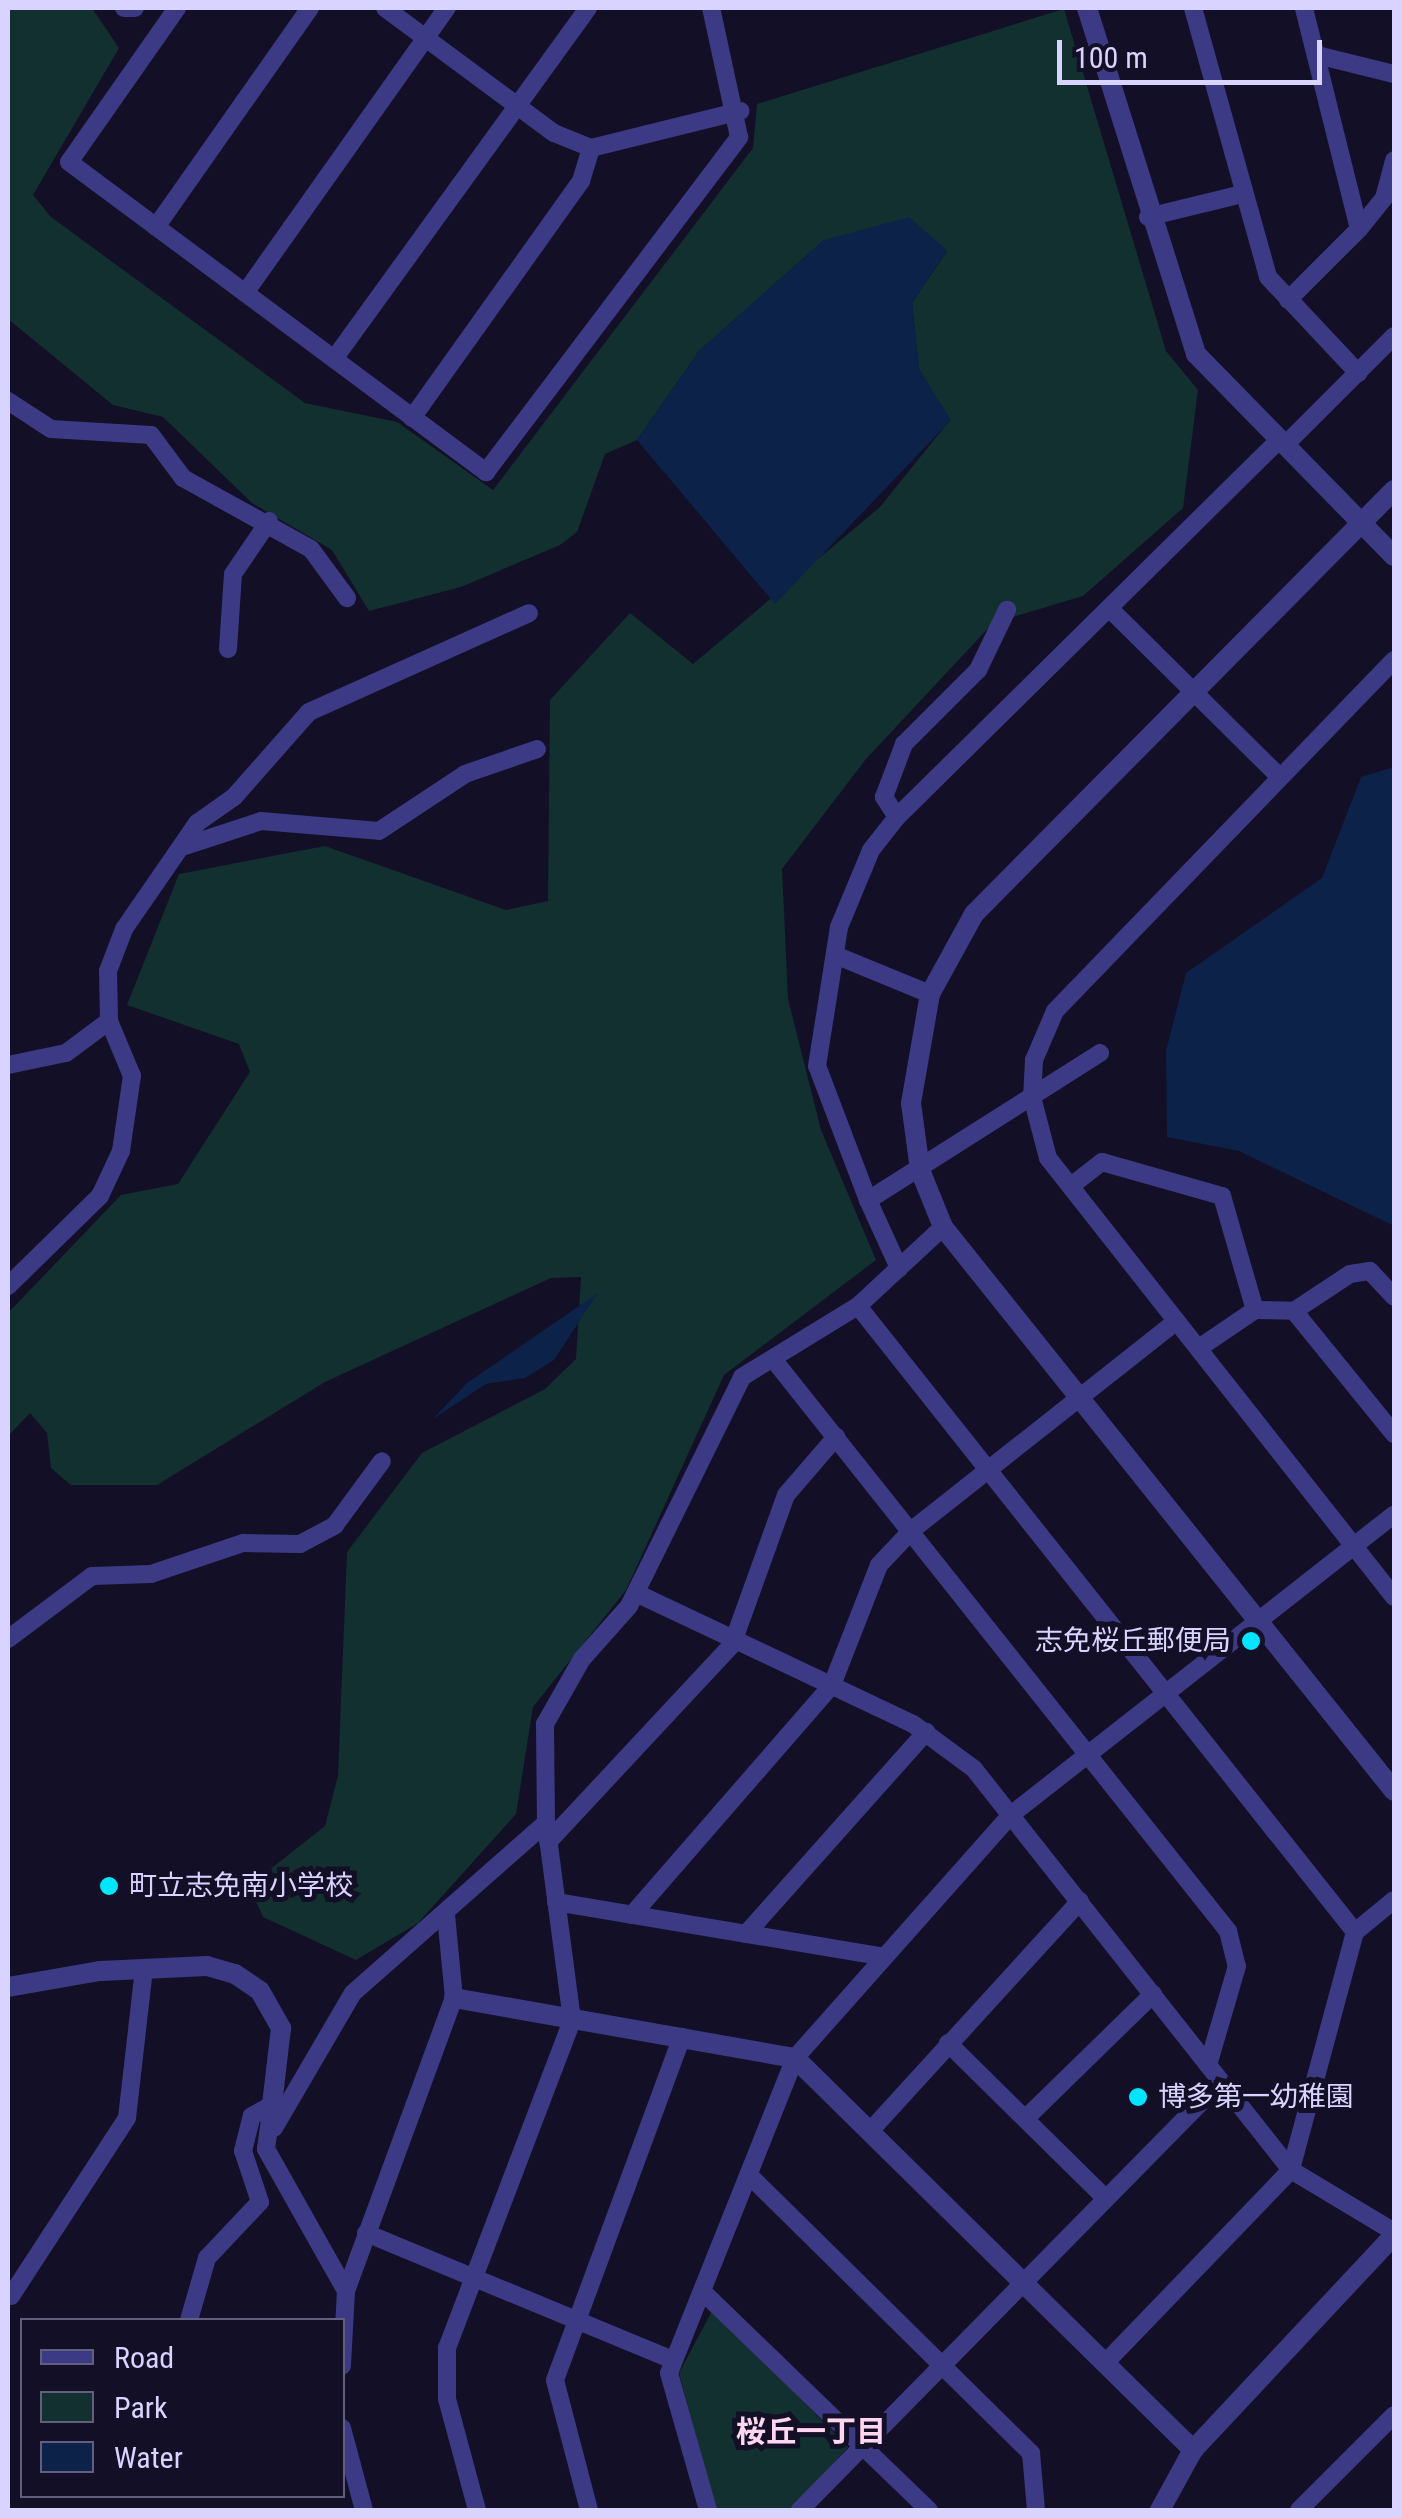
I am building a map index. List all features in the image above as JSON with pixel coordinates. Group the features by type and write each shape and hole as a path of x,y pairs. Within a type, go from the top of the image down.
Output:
{"street":[{"path":"124,8 135,8"},
{"path":"177,8 69,162 486,472 739,137 740,111 710,8"},
{"path":"156,227 310,8"},
{"path":"385,8 516,106 591,148 740,111"},
{"path":"245,293 447,8"},
{"path":"334,359 588,8"},
{"path":"1087,8 1148,218 1196,354 1394,556"},
{"path":"1193,8 1257,252 1288,300 1358,373"},
{"path":"1304,8 1359,229"},
{"path":"1317,55 1394,74"},
{"path":"412,418 581,181 591,148"},
{"path":"1288,300 1359,229 1384,198 1394,160"},
{"path":"1148,218 1242,194"},
{"path":"899,1268 868,1200 817,1066 835,955 871,850 897,817 1109,608 1394,336"},
{"path":"8,401 51,429 151,434 183,478 269,521 311,548 348,598"},
{"path":"1394,490 1191,689 974,914 930,994 913,1072 920,1170 943,1228 1394,1791"},
{"path":"228,649 234,574 269,521"},
{"path":"1109,608 1279,776"},
{"path":"897,817 884,797 894,763 978,670 1007,610"},
{"path":"8,1286 100,1196 121,1151 132,1076 109,1021 108,971 124,930 185,846 309,712 529,613"},
{"path":"1394,660 1055,1011 1034,1060 1032,1097 1048,1158 1394,1596"},
{"path":"185,846 260,821 379,830 465,774 536,749"},
{"path":"835,955 930,994"},
{"path":"8,1065 66,1054 109,1021"},
{"path":"868,1200 1100,1053"},
{"path":"1071,1186 1102,1162 1222,1196 1255,1310"},
{"path":"476,2510 447,2399 447,2348 467,2276 572,2020 547,1832 545,1724 636,1593 726,1398 773,1360 858,1306 943,1228"},
{"path":"1199,1348 1255,1310 1294,1311 1350,1274 1370,1271 1394,1297"},
{"path":"858,1306 991,1468 1355,1932"},
{"path":"1294,1311 1394,1434"},
{"path":"632,1916 832,1685 879,1565 912,1530 1177,1321"},
{"path":"773,1360 1090,1753 1228,1931 1236,1966 1208,2065"},
{"path":"269,2136 352,1993 547,1832 736,1639 786,1495 836,1437"},
{"path":"8,1639 92,1576 151,1574 243,1542 300,1544 335,1525 382,1461"},
{"path":"708,2510 669,2373 794,2058 1012,1814 1394,1515"},
{"path":"636,1593 926,1732 1012,1814 1290,2170 1394,2234 1194,2450 1160,2510"},
{"path":"746,1934 926,1732"},
{"path":"1105,2364 1290,2170 1355,1932 1394,1900"},
{"path":"870,2130 1080,1901"},
{"path":"556,1902 884,1957"},
{"path":"345,2318 346,2291 454,1998 446,1915"},
{"path":"8,1986 207,1966 260,1992 282,2028 266,2149 346,2291"},
{"path":"11,2296 127,2118 144,1970"},
{"path":"1025,2119 1153,1994"},
{"path":"454,1998 794,2058 1194,2450"},
{"path":"590,2510 555,2380 572,2313 682,2037"},
{"path":"948,2043 1105,2198"},
{"path":"800,2510 1221,2082"},
{"path":"190,2318 207,2258 260,2202 243,2152 252,2116 272,2105"},
{"path":"750,2176 1032,2453 1041,2509"},
{"path":"366,2233 467,2276 572,2313 674,2360"},
{"path":"703,2292 929,2510"},
{"path":"1299,2510 1394,2414"},
{"path":"345,2439 364,2510"}],"green space":[{"path":"8,8 92,8 119,48 33,195 51,217 305,403 397,422 493,490 753,148 757,104 1064,9 1166,351 1198,390 1183,508 1083,596 993,623 866,759 782,869 788,999 821,1130 876,1260 724,1375 626,1590 533,1707 516,1814 418,1923 356,1960 263,1917 249,1886 325,1826 338,1776 347,1552 422,1453 545,1389 576,1359 581,1277 551,1278 325,1382 157,1485 71,1485 51,1468 47,1433 30,1413 8,1436 8,1313 121,1195 178,1184 250,1072 239,1044 127,1005 179,874 325,846 506,910 548,901 550,700 630,613 693,664 880,507 950,420 919,369 912,303 947,251 824,240 699,351 637,440 605,454 577,532 560,545 461,587 369,611 332,550 252,503 163,417 113,405 8,319"},
{"path":"713,2309 848,2447 792,2510 716,2510 679,2373"}],"water":[{"path":"909,217 947,250 912,303 919,369 951,420 775,604 637,440 699,351 824,240"},
{"path":"1394,767 1394,1226 1239,1151 1167,1137 1166,1051 1186,973 1322,878 1361,777"},
{"path":"598,1293 554,1360 525,1378 486,1384 433,1419 467,1383"}],"place":[{"name":"志免桜丘郵便局","path":"1251,1641"},
{"name":"町立志免南小学校","path":"109,1886"},
{"name":"博多第一幼稚園","path":"1138,2097"}],"district":[{"name":"桜丘一丁目","path":"811,2432"}]}
